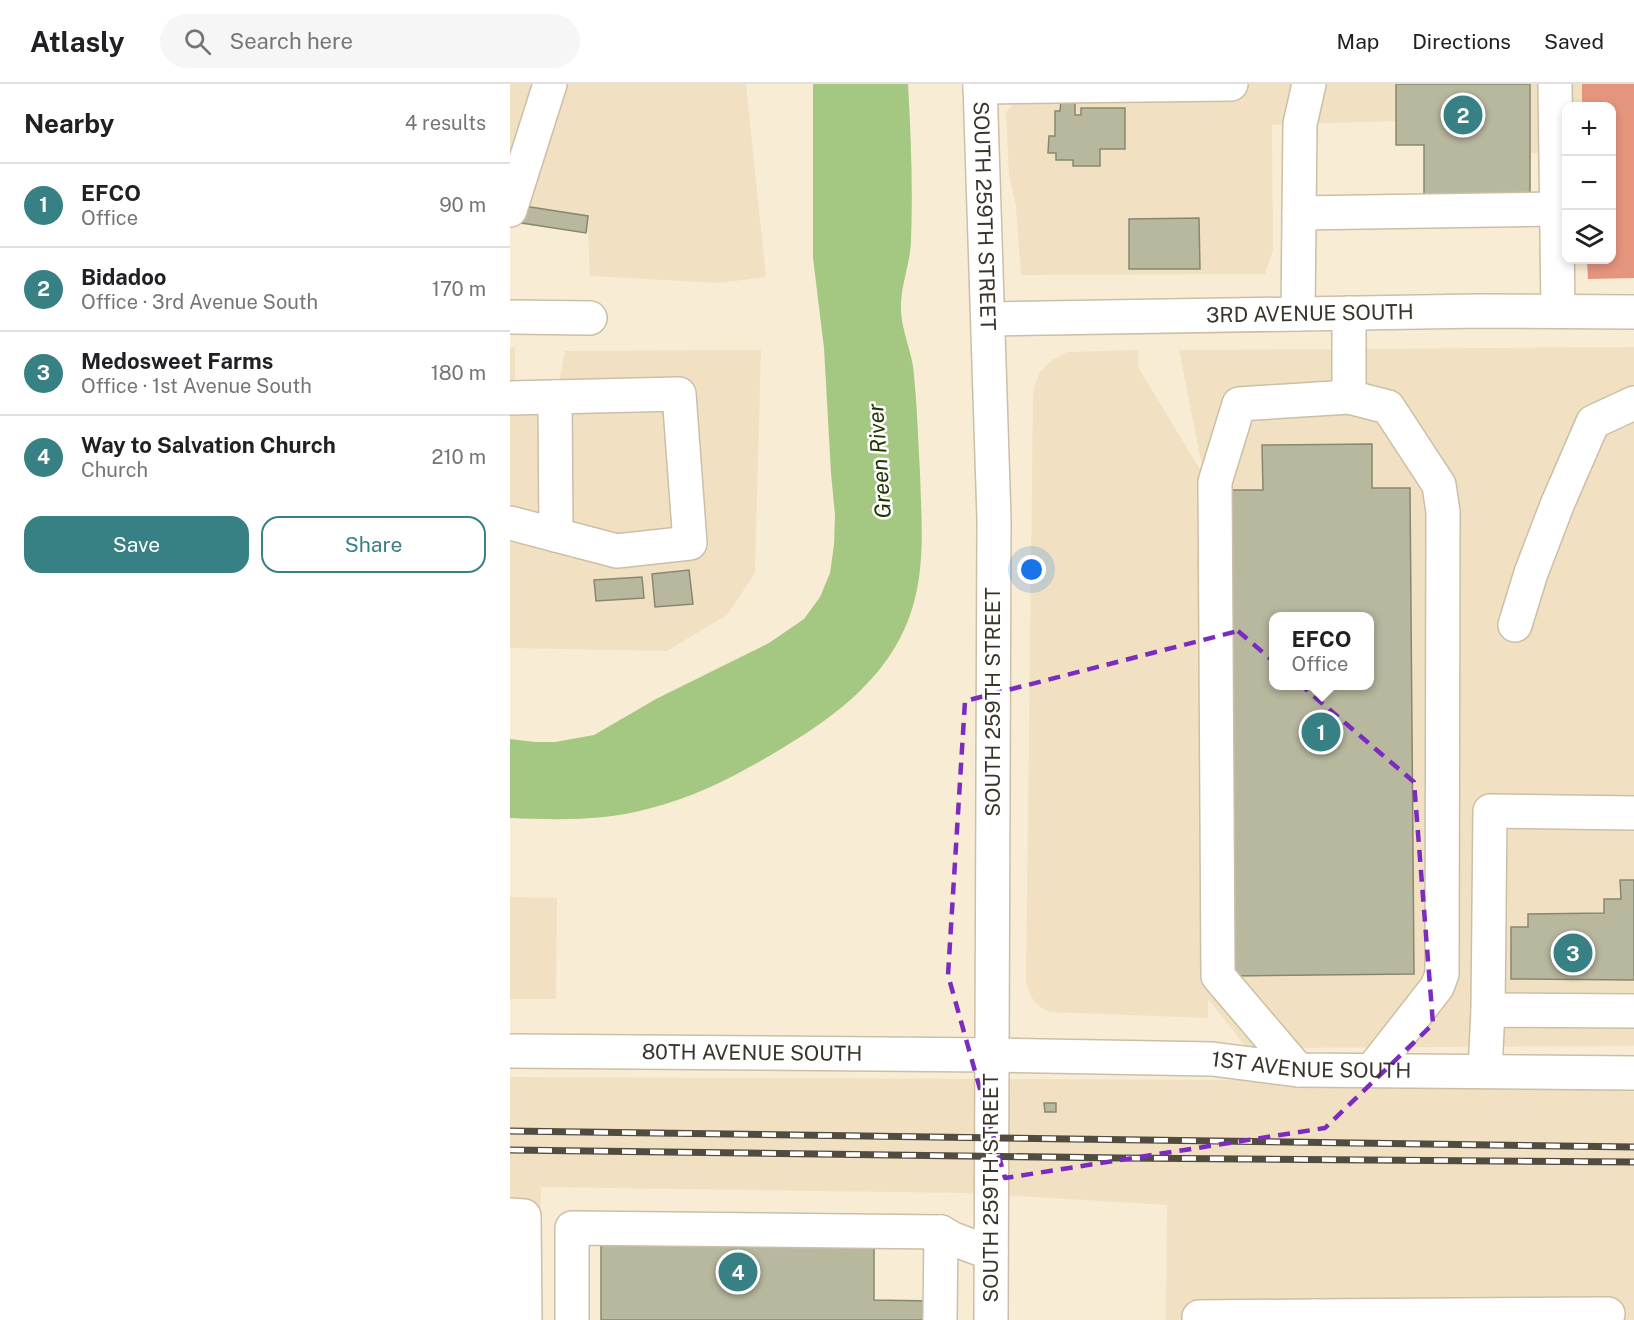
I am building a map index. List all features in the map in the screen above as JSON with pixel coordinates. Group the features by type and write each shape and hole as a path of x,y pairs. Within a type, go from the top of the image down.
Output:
{"street":[{"path":"510,210 550,84"},
{"path":"980,85 1231,84"},
{"path":"1298,314 1300,124 1309,84"},
{"path":"1556,84 1558,312"},
{"name":"SOUTH 259TH STREET","path":"980,85 994,519 991,1320"},
{"path":"1299,213 1557,209"},
{"name":"3RD AVENUE SOUTH","path":"988,319 1479,311 1634,312"},
{"path":"1349,313 1349,397"},
{"path":"510,317 590,318"},
{"path":"510,398 679,394 690,543 617,551 510,523"},
{"path":"555,397 556,534"},
{"path":"1298,1070 1218,976 1215,482 1239,404 1349,397 1388,407 1438,485 1443,512 1442,974 1437,987 1371,1070"},
{"path":"1515,625 1534,563 1593,422 1634,403"},
{"path":"1485,1071 1488,1010 1490,811 1634,813"},
{"path":"1488,1010 1634,1011"},
{"name":"80TH AVENUE SOUTH","path":"510,1051 992,1055"},
{"name":"1ST AVENUE SOUTH","path":"992,1055 1212,1059 1298,1070 1634,1073"},
{"path":"510,1215 524,1216 520,1306"},
{"path":"572,1320 572,1228 940,1232 991,1253"},
{"path":"940,1232 940,1320"},
{"path":"1199,1320 1199,1317 1314,1318 1608,1314"}],"highlighted area":[{"path":"1238,631 1414,782 1433,1024 1325,1128 1005,1178 948,975 965,701"}],"shaded area":[{"path":"510,84 746,84 766,277 719,283 590,276 588,232 510,223"},
{"path":"1015,84 1396,84 1397,121 1272,125 1273,251 1265,274 1021,275 1016,207 1009,175 1006,113 1015,102"},
{"path":"1530,84 1582,84 1582,102 1562,102 1562,153 1530,153"},
{"path":"1582,84 1634,84 1634,278 1588,279 1587,264 1616,264 1616,102 1582,102"},
{"path":"515,347 515,390 558,389 565,351 761,350 755,573 727,615 667,651 510,648 510,348"},
{"path":"1634,347 1634,1046 1247,1048 1208,999 1208,1018 1050,1012 1041,1008 1031,997 1026,982 1033,396 1040,372 1052,360 1067,352 1138,350 1138,367 1204,476 1179,350"},
{"path":"510,897 557,898 556,999 510,999"},
{"path":"510,1077 1254,1080 1634,1086 1634,1320 1166,1320 1167,1205 965,1193 541,1187 538,1320 510,1320"}],"water":[{"name":"Green River","path":"813,84 908,84 911,241 901,311 913,366 922,533 919,579 908,622 895,647 862,690 819,725 728,779 683,798 634,812 581,819 510,818 510,739 555,742 594,735 656,699 769,643 804,619 820,597 830,573 835,515 824,348 813,258"}],"building":[{"path":"1396,84 1530,84 1530,199 1424,199 1424,145 1396,145"},
{"path":"1061,100 1075,100 1075,115 1081,115 1081,108 1125,108 1125,149 1100,149 1100,166 1073,166 1073,160 1056,160 1056,153 1048,153 1049,136 1055,136 1055,111 1060,111"},
{"path":"524,206 588,216 586,233 522,223"},
{"path":"1199,218 1200,269 1129,269 1129,219"},
{"path":"1372,444 1372,488 1410,488 1414,974 1232,976 1228,490 1263,490 1262,445"},
{"path":"689,570 693,604 655,607 652,574"},
{"path":"642,577 644,598 596,601 594,580"},
{"path":"1620,880 1634,880 1634,980 1511,979 1511,927 1528,927 1528,914 1604,913 1604,899 1621,899"},
{"path":"1044,1103 1056,1103 1056,1112 1045,1112"},
{"path":"601,1242 874,1243 874,1300 932,1301 932,1320 601,1320"}],"railway":[{"path":"510,1131 1634,1147"},
{"path":"510,1150 1634,1162"}],"place":[{"name":"Bidadoo","path":"1463,115"},
{"name":"EFCO","path":"1321,732"},
{"name":"Medosweet Farms","path":"1573,953"},
{"name":"Way to Salvation Church","path":"738,1272"}]}
